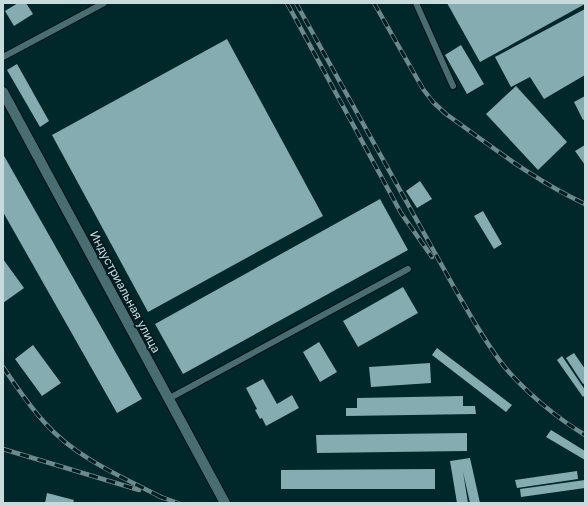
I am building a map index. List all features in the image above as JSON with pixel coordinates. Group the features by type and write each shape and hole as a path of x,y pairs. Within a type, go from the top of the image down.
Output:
{"street":[{"name":"Индустриальная улица","path":"3,92 225,503"}],"lane":[{"path":"3,57 104,3"},
{"path":"416,3 453,86"},
{"path":"168,398 408,269"}],"building":[{"path":"18,3 26,3 33,14 14,26 5,11"},
{"path":"447,3 585,3 585,4 480,62"},
{"path":"585,9 585,75 544,99 530,77 511,87 495,57"},
{"path":"227,39 323,216 148,312 52,135"},
{"path":"461,45 484,84 467,94 445,55"},
{"path":"17,64 49,121 40,127 7,70"},
{"path":"516,86 567,142 538,170 486,114"},
{"path":"585,96 585,119 583,120 574,102"},
{"path":"585,145 585,165 575,151"},
{"path":"3,154 142,399 117,413 3,212"},
{"path":"420,181 432,199 417,208 406,191"},
{"path":"380,199 408,250 183,374 155,324"},
{"path":"483,211 502,244 494,249 474,216"},
{"path":"3,259 24,288 3,303"},
{"path":"403,287 418,313 358,347 343,321"},
{"path":"319,342 337,372 320,382 303,352"},
{"path":"33,345 61,383 42,396 15,359"},
{"path":"437,348 512,405 506,412 432,355"},
{"path":"574,353 585,369 585,383 583,384 566,358"},
{"path":"562,356 585,390 585,395 583,397 557,360"},
{"path":"430,363 431,383 371,387 369,367"},
{"path":"263,379 277,404 292,395 299,408 266,426 262,418 260,419 255,410 257,409 246,388"},
{"path":"463,396 463,406 475,406 476,414 346,416 346,408 357,408 357,398"},
{"path":"551,430 585,451 585,460 546,437"},
{"path":"467,433 467,451 317,453 316,435"},
{"path":"470,458 480,503 470,503 463,472 468,503 457,503 450,461"},
{"path":"435,469 435,489 281,489 281,470"},
{"path":"577,471 578,479 517,488 515,480"},
{"path":"585,480 585,488 521,497 520,489"},
{"path":"47,493 74,500 73,503 45,503"}],"railway":[{"path":"287,3 401,213 432,257"},
{"path":"296,3 455,289 490,347 511,375 521,385 563,421 585,435"},
{"path":"374,3 423,89 433,102 446,114 531,174 585,204"},
{"path":"3,367 39,416 71,447 100,466 163,498"},
{"path":"3,449 139,490"},
{"path":"158,496 178,503"}]}
